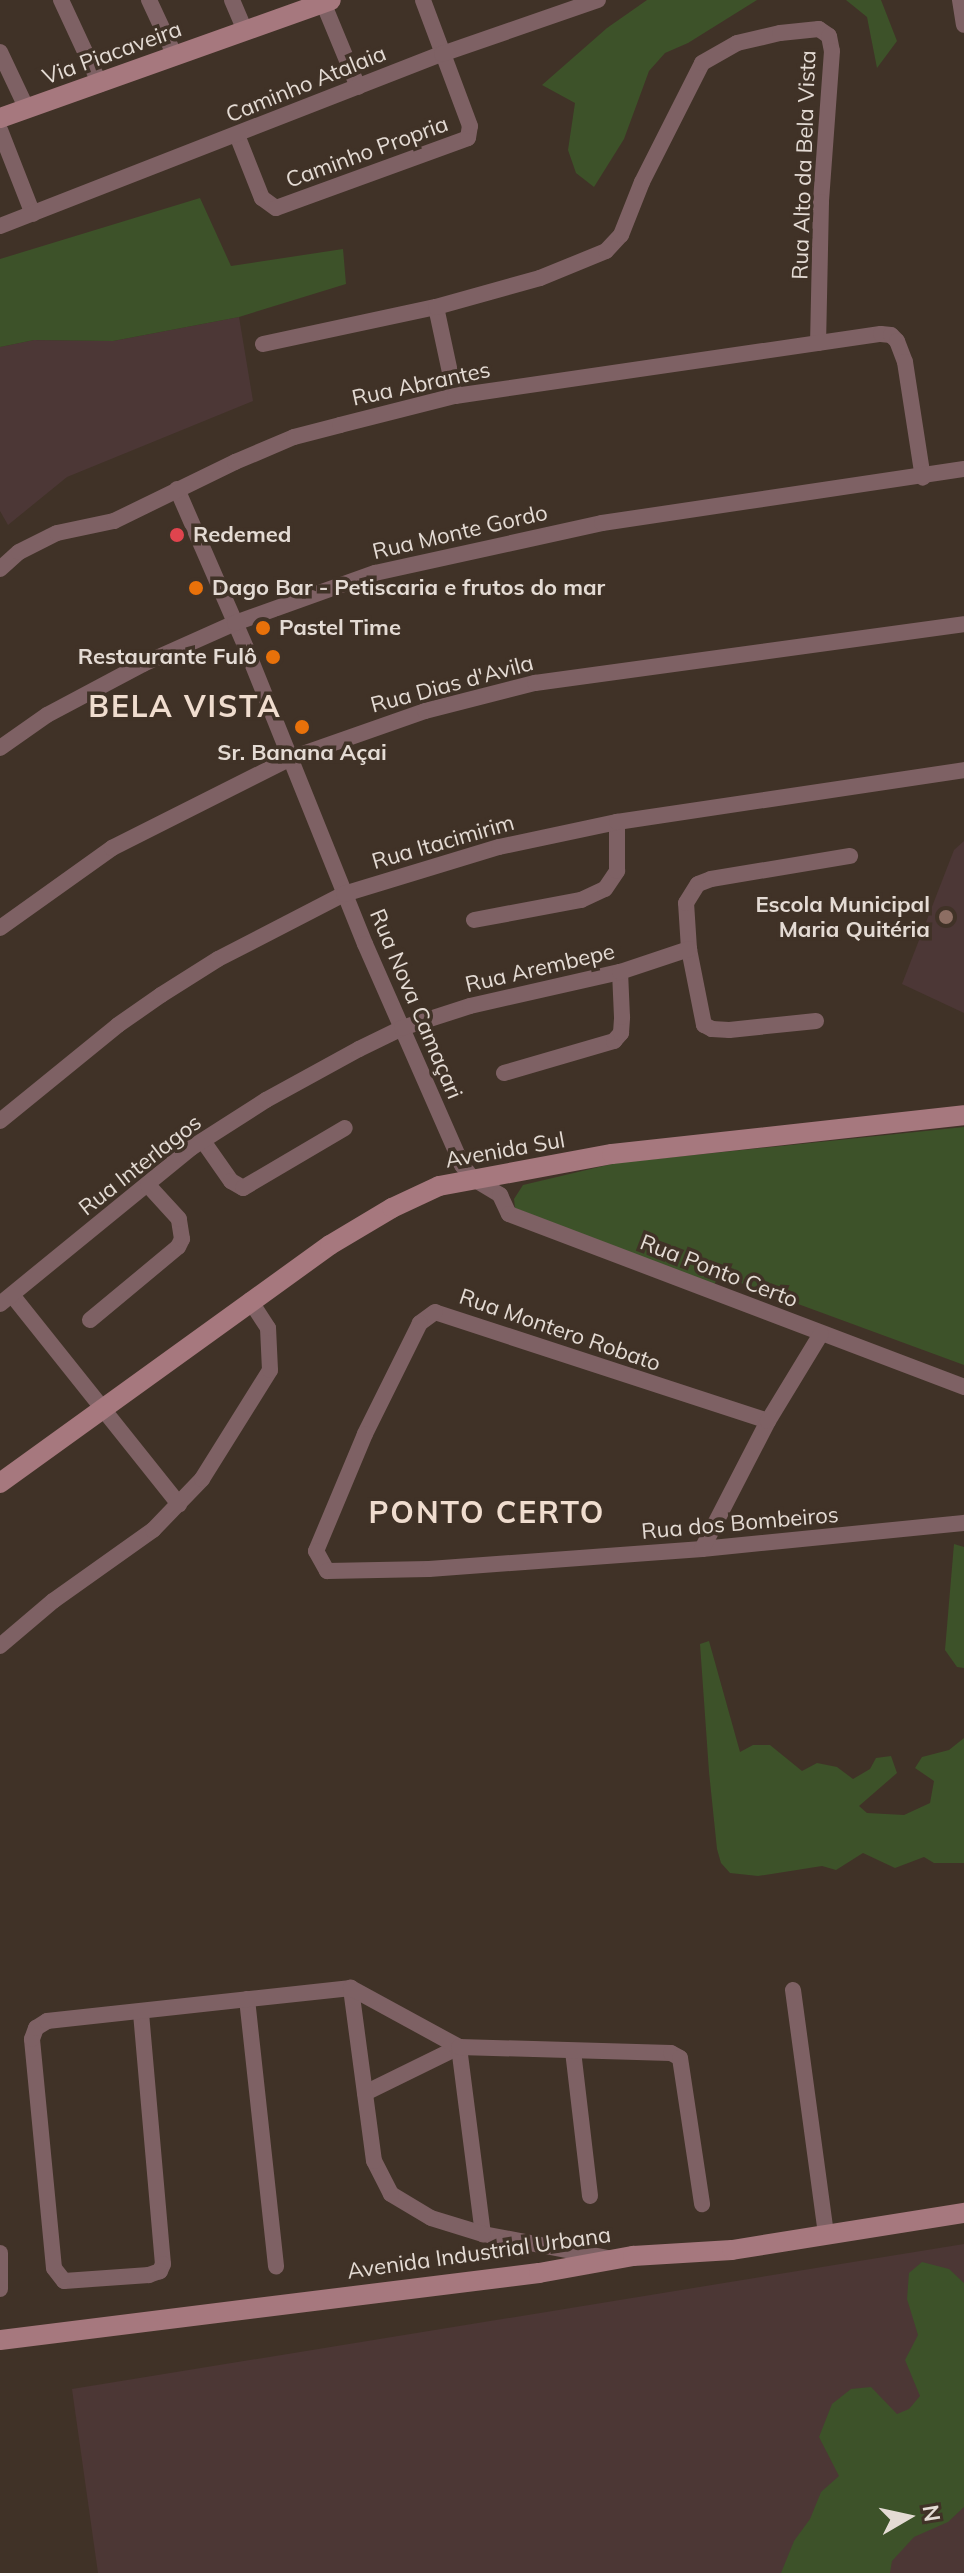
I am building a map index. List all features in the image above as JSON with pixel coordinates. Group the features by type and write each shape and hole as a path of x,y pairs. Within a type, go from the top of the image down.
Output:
{"street":[{"path":"61,0 100,84"},
{"path":"149,0 175,56"},
{"path":"232,0 245,30"},
{"path":"423,0 442,54"},
{"name":"Caminho Atalaia","path":"0,226 442,54 598,0"},
{"path":"960,0 964,25"},
{"path":"325,1 358,87"},
{"name":"Via Piacaveira","path":"0,118 325,1"},
{"name":"Rua Alto da Bela Vista","path":"263,344 436,307 540,278 606,251 621,235 642,182 702,63 737,43 780,33 819,29 829,36 832,51 821,202 818,343"},
{"path":"0,52 27,109"},
{"name":"Caminho Propria","path":"237,135 262,198 276,208 457,143 470,135 470,126 442,54"},
{"path":"0,130 33,214"},
{"path":"436,307 455,396"},
{"name":"Rua Abrantes","path":"0,569 19,552 57,533 114,521 294,437 455,396 881,334 891,335 897,341 905,362 923,478"},
{"name":"Rua Monte Gordo","path":"0,748 47,715 113,679 235,623 375,573 602,523 923,478 964,469"},
{"name":"Rua Nova Camaçari","path":"177,489 291,758 344,894 462,1165 472,1178"},
{"name":"Rua Dias d'Avila","path":"0,928 112,848 291,758 425,711 535,683 964,624"},
{"name":"Rua Itacimirim","path":"0,1121 118,1025 161,995 218,959 344,894 499,847 617,822 964,770"},
{"path":"474,920 581,900 605,889 617,871 617,822"},
{"path":"816,1021 712,1029 704,1025 689,949 686,903 698,884 850,856"},
{"name":"Rua Arembepe","path":"402,1028 470,1006 620,972 689,949"},
{"path":"504,1073 614,1041 621,1033 620,972"},
{"name":"Rua Interlagos","path":"6,1300 203,1141 266,1100 402,1028"},
{"name":"Avenida Sul","path":"0,1483 103,1412 250,1300 330,1245 392,1208 439,1186 612,1154 964,1115"},
{"path":"203,1141 231,1181 243,1188 345,1128"},
{"name":"Rua Ponto Certo","path":"472,1178 500,1195 509,1214 964,1387"},
{"path":"90,1320 178,1247 182,1239 179,1219 148,1185"},
{"path":"6,1300 179,1504"},
{"path":"0,1646 53,1601 153,1530 179,1504 230,1439 270,1370 268,1328 250,1300"},
{"name":"Rua Montero Robato","path":"327,1571 316,1551 318,1540 365,1434 427,1315 449,1314 596,1368 768,1421"},
{"path":"702,1549 768,1421 821,1334"},
{"name":"Rua dos Bombeiros","path":"327,1571 429,1569 702,1549 964,1523"},
{"path":"351,1988 374,2161 384,2185 402,2202 431,2218 483,2234 613,2260"},
{"path":"141,2013 163,2264 160,2271 149,2275 64,2281 54,2268 32,2039 36,2028 47,2021 351,1988 459,2047 671,2053 680,2058 702,2204"},
{"path":"793,1990 826,2235"},
{"path":"247,1999 276,2266"},
{"path":"365,2093 459,2047"},
{"path":"459,2047 483,2234"},
{"path":"573,2051 590,2196"},
{"name":"Avenida Industrial Urbana","path":"0,2340 613,2260 732,2250 964,2213"},
{"path":"542,2244 553,2256 552,2270"},
{"path":"0,2253 0,2289"}],"shaded area":[{"path":"239,317 253,401 67,477 8,525 0,511 0,347 34,340 113,341"},
{"name":"Escola Municipal Maria Quitéria","path":"964,841 964,1013 902,984 954,850"},
{"path":"964,2244 964,2573 98,2573 72,2389"}],"green space":[{"path":"647,0 757,0 688,43 665,53 649,71 624,139 594,187 576,173 568,150 575,103 542,85 607,28"},
{"path":"846,0 881,0 897,41 877,68 867,17"},
{"path":"200,198 231,266 343,249 346,284 239,317 113,341 34,340 0,347 0,259"},
{"path":"964,1127 964,1365 719,1275 713,1287 515,1208 514,1199 523,1185 616,1163"},
{"path":"954,1544 964,1547 964,1668 957,1667 945,1650"},
{"path":"709,1641 740,1752 753,1745 770,1745 802,1771 817,1763 837,1767 853,1779 870,1769 876,1758 891,1756 897,1773 859,1806 867,1813 904,1815 930,1803 934,1781 915,1768 922,1757 949,1750 964,1738 964,1863 934,1863 924,1857 895,1868 863,1853 836,1870 822,1866 758,1876 730,1873 721,1863 717,1849 709,1772 700,1644"},
{"path":"922,2262 949,2269 964,2283 964,2507 948,2522 914,2537 892,2561 890,2573 781,2573 794,2541 810,2519 821,2492 839,2476 819,2437 832,2404 851,2389 871,2387 897,2414 909,2409 920,2396 905,2360 918,2335 907,2299 909,2273"}],"place":[{"name":"Redemed","path":"177,535"},
{"name":"Dago Bar - Petiscaria e frutos do mar","path":"196,588"},
{"name":"Pastel Time","path":"263,628"},
{"name":"Restaurante Fulô","path":"273,657"},
{"name":"Sr. Banana Açai","path":"302,727"},
{"name":"Escola Municipal Maria Quitéria","path":"946,917"}],"district":[{"name":"BELA VISTA","path":"185,706"},
{"name":"PONTO CERTO","path":"487,1512"}]}
